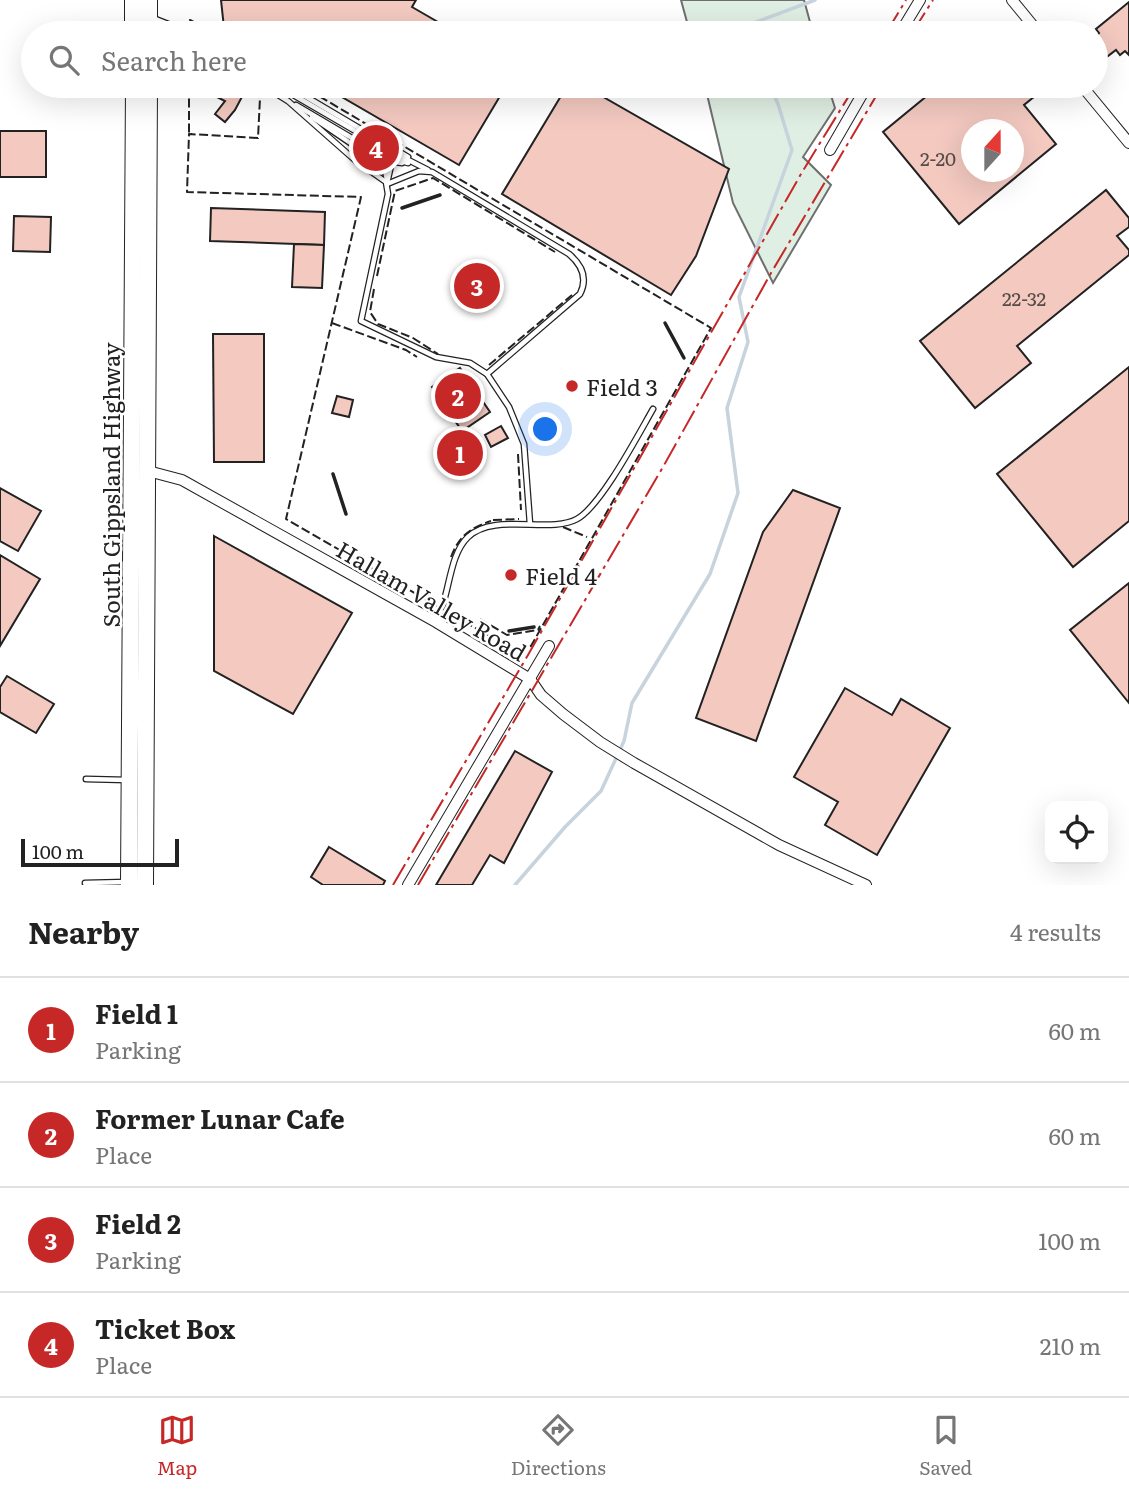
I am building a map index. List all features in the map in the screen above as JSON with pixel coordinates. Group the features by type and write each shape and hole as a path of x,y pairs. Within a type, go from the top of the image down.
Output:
{"highway":[{"path":"133,0 142,20"},
{"name":"South Gippsland Highway","path":"135,98 142,211"},
{"name":"South Gippsland Highway","path":"137,884 138,476 142,211 148,98"}],"street":[{"path":"907,21 920,0"},
{"path":"1012,0 1029,21"},
{"path":"830,150 860,98"},
{"path":"1092,98 1129,143"},
{"name":"Hallam Valley Road","path":"138,476 182,480 436,622 530,679 541,695 563,715 634,763 779,845 866,885"},
{"path":"408,885 549,646"}],"lane":[{"path":"142,20 165,21"},
{"path":"283,98 377,157 408,162 432,172"},
{"path":"300,98 432,172 569,254 580,266 584,287 575,299 487,374"},
{"path":"308,98 390,151 432,172"},
{"path":"288,101 356,161 377,173 387,184"},
{"path":"384,145 390,161"},
{"path":"387,184 390,151"},
{"path":"377,157 385,170 388,194 361,321 436,357 470,363 487,374 509,408 524,444 530,524"},
{"path":"387,184 419,171 432,172"},
{"path":"436,622 443,609 459,549 466,539 489,527 569,522 582,516 604,488 653,409"},
{"path":"86,779 138,781"},
{"path":"85,883 137,884"}],"green space":[{"path":"681,0 804,0 810,21 687,21"},
{"path":"708,98 832,98 835,108 803,157 831,185 773,283 733,203"}],"building":[{"path":"221,0 416,0 412,7 436,21 223,21"},
{"path":"1129,2 1129,55 1125,51 1120,55 1116,50 1108,56 1108,21 1106,21"},
{"path":"219,98 241,98 225,122 215,114 225,101"},
{"path":"344,98 499,98 459,165"},
{"path":"560,98 605,98 729,169 696,256 671,295 502,194"},
{"path":"924,98 1033,98 1024,105 1056,144 1024,170 1024,119 961,119 961,182 1010,182 959,224 883,132"},
{"path":"0,131 46,131 46,177 0,177"},
{"path":"1106,190 1129,218 1129,227 1117,236 1129,250 1129,255 1017,346 1031,363 975,408 920,341"},
{"path":"211,208 325,212 324,245 210,241"},
{"path":"14,216 51,217 50,252 13,251"},
{"path":"294,244 324,245 322,288 292,287"},
{"path":"213,334 264,334 264,462 214,462"},
{"path":"1129,367 1129,521 1073,567 997,474"},
{"path":"460,368 490,412 462,431 432,387"},
{"path":"337,396 353,400 349,417 332,413"},
{"path":"501,426 508,438 491,447 485,435"},
{"path":"0,488 41,511 18,551 0,541"},
{"path":"793,490 840,508 756,741 696,718 763,532"},
{"path":"214,536 352,613 293,714 214,671"},
{"path":"0,555 40,579 0,646"},
{"path":"1129,583 1129,703 1070,630"},
{"path":"7,676 54,704 36,733 0,712 0,687"},
{"path":"845,688 892,715 901,699 950,728 877,855 825,825 838,802 794,777"},
{"path":"515,751 552,772 504,863 490,855 472,885 436,885"},
{"path":"329,847 385,881 383,885 323,885 311,877"}],"waterway":[{"path":"759,21 815,0"},
{"path":"515,885 565,827 601,791 624,741 632,703 710,574 738,493 727,408 748,342 739,297 792,150 775,98"}],"fence":[{"path":"189,98 189,134 192,134"},
{"path":"260,98 258,138 189,134 187,192 361,197 286,519 517,652 531,646 711,328 322,98"},
{"path":"377,276 395,191 433,178 555,252"},
{"path":"374,289 370,312 378,324 413,338 438,354"},
{"path":"489,365 572,295"},
{"path":"332,323 406,350 417,357"},
{"path":"518,454 521,510"},
{"path":"493,520 519,519"},
{"path":"451,557 466,534 491,521"},
{"path":"563,527 587,537"},
{"path":"480,619 507,635 538,630 540,626"}],"wall":[{"path":"402,208 440,195"},
{"path":"665,323 684,358"},
{"path":"333,474 346,514"},
{"path":"509,631 534,627"}],"power":[{"path":"893,21 906,0"},
{"path":"920,21 933,0"},
{"path":"393,885 528,655 801,174 848,98"},
{"path":"418,885 875,98"}],"place":[{"name":"Ticket Box","path":"376,148"},
{"name":"Field 2","path":"477,286"},
{"name":"Field 3","path":"572,386"},
{"name":"Former Lunar Cafe","path":"458,396"},
{"name":"Field 1","path":"460,453"},
{"name":"Field 4","path":"511,575"}]}
